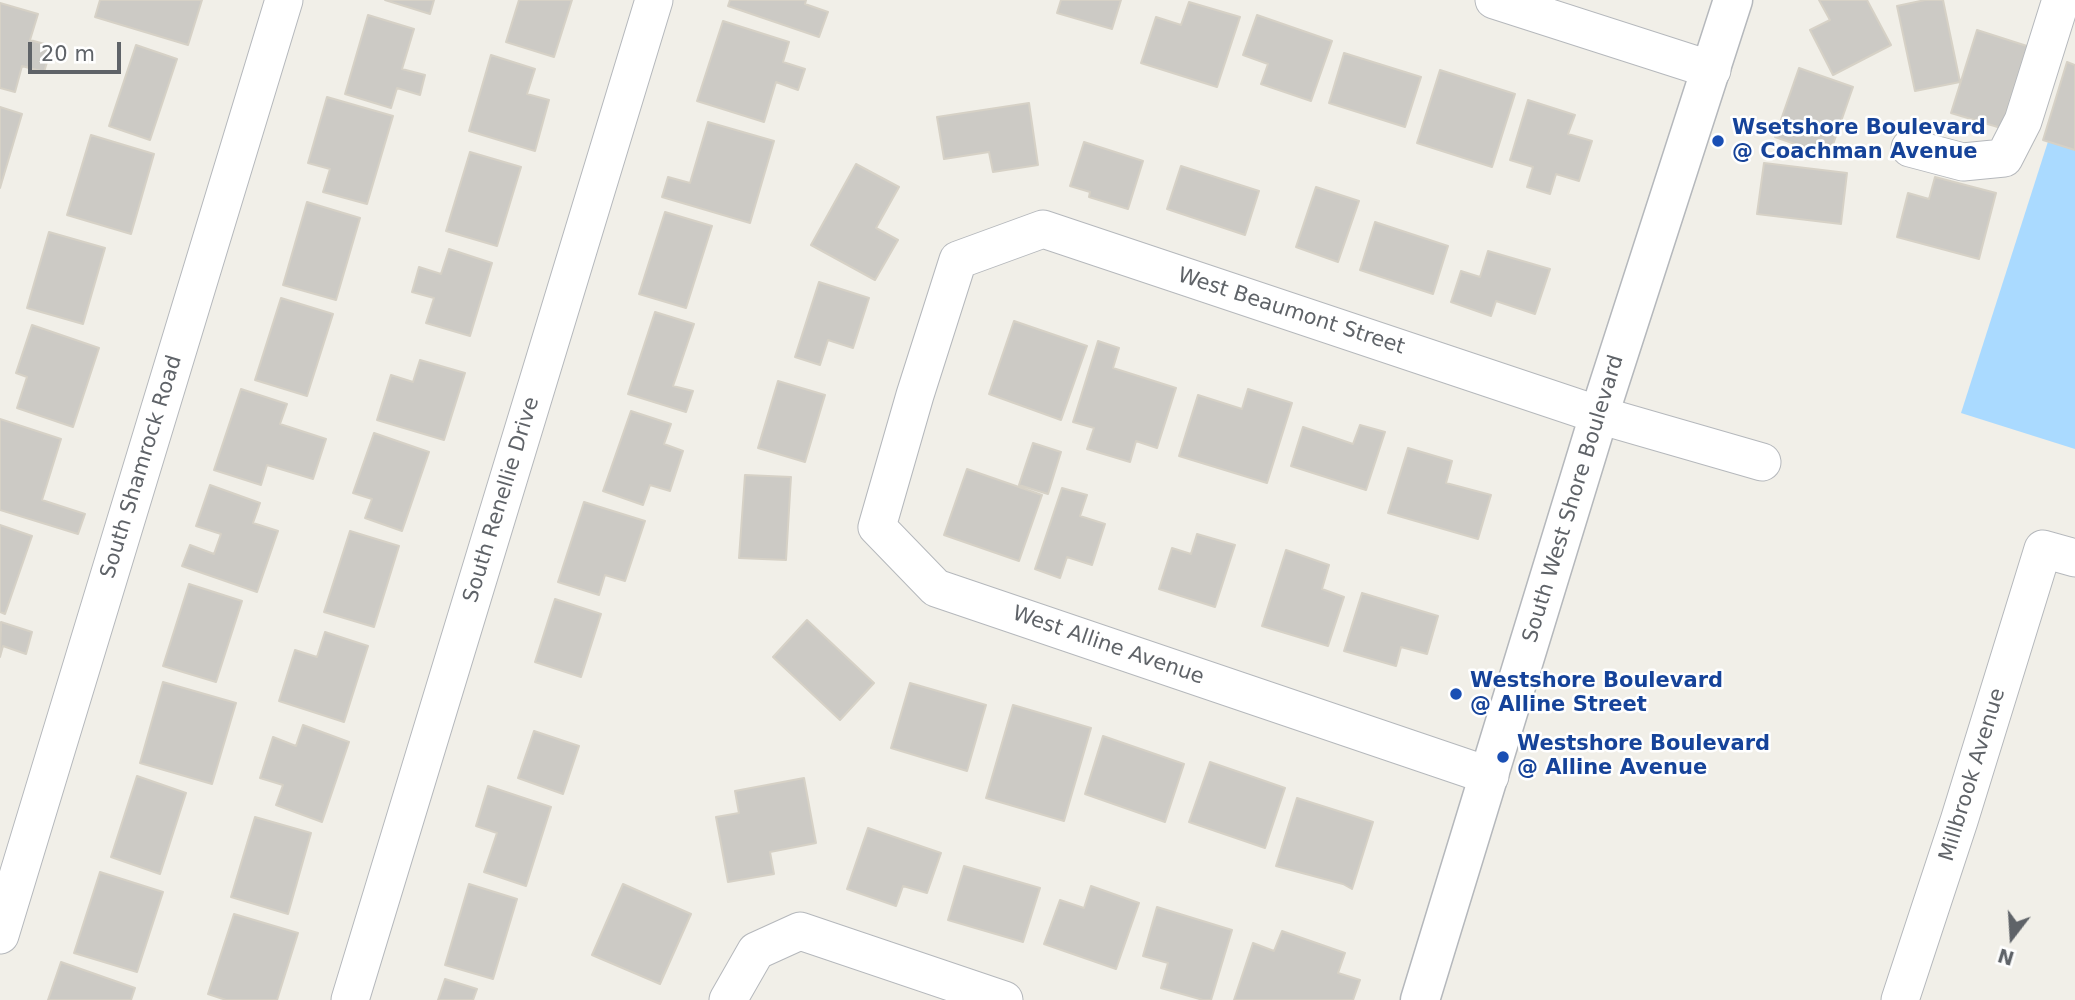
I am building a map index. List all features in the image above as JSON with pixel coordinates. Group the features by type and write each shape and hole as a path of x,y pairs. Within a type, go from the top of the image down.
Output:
{"street":[{"name":"South Shamrock Road","path":"0,934 284,0"},
{"name":"South Renellie Drive","path":"350,1000 654,0"},
{"path":"1494,0 1712,70"},
{"name":"South West Shore Boulevard","path":"1420,1000 1599,415 1733,0"},
{"path":"1910,148 1963,162 2004,158 2023,121 2036,74 2062,3"},
{"name":"West Beaumont Street","path":"915,395 957,260 1043,229 1599,415 1762,462"},
{"name":"West Alline Avenue","path":"915,395 877,527 936,588 1490,776"},
{"name":"Millbrook Avenue","path":"1900,1000 1959,821 2059,553"},
{"path":"728,1000 756,951 800,931 1004,1000"}],"water":[{"path":"2052,129 2075,136 2075,449 1961,413"}],"building":[{"path":"100,0 202,0 188,45 95,17"},
{"path":"385,0 434,0 430,14"},
{"path":"519,0 572,0 554,57 506,42"},
{"path":"730,0 806,0 805,4 828,12 819,37 728,6"},
{"path":"1061,0 1121,0 1112,29 1057,13"},
{"path":"1819,0 1867,0 1891,45 1833,75 1810,30 1830,20"},
{"path":"1925,0 1943,0 1960,82 1915,91 1897,6"},
{"path":"1189,2 1240,17 1217,87 1141,63 1156,17 1181,25"},
{"path":"0,3 38,14 30,40 52,46 44,72 22,66 15,92 0,88"},
{"path":"368,15 414,29 402,69 425,75 420,95 397,88 391,108 345,94"},
{"path":"1257,15 1332,41 1311,101 1261,84 1268,64 1243,55"},
{"path":"723,21 789,42 783,62 805,69 798,90 776,82 764,122 697,101"},
{"path":"1977,30 2027,46 2001,128 1951,113"},
{"path":"136,45 177,59 150,140 109,126"},
{"path":"1344,53 1421,77 1405,127 1329,103"},
{"path":"491,55 535,69 527,94 549,100 535,151 469,131"},
{"path":"2067,62 2075,65 2075,150 2043,140"},
{"path":"1799,68 1853,87 1829,156 1775,137"},
{"path":"1440,70 1515,94 1492,167 1417,143"},
{"path":"327,97 393,116 367,204 323,192 330,169 308,163"},
{"path":"1528,100 1575,115 1568,134 1592,141 1579,181 1556,174 1550,194 1527,187 1533,167 1510,160"},
{"path":"1029,103 1038,165 993,172 989,152 944,159 937,117"},
{"path":"0,107 22,114 0,188"},
{"path":"708,122 774,141 750,223 662,197 668,177 690,183"},
{"path":"91,135 154,154 131,234 67,215"},
{"path":"1084,142 1143,161 1128,209 1089,197 1090,192 1070,186"},
{"path":"470,152 521,167 497,246 446,231"},
{"path":"1764,163 1847,173 1841,224 1757,214"},
{"path":"856,164 899,187 876,228 898,240 875,280 811,245"},
{"path":"1181,166 1259,191 1245,235 1167,209"},
{"path":"1935,177 1996,193 1979,259 1897,237 1908,193 1929,199"},
{"path":"1316,187 1359,201 1338,262 1296,247"},
{"path":"307,202 360,218 336,300 283,285"},
{"path":"665,212 712,226 686,308 639,294"},
{"path":"1375,222 1448,246 1433,294 1360,270"},
{"path":"49,232 105,248 83,324 27,308"},
{"path":"449,249 492,263 470,336 426,323 434,298 412,292 419,267 441,274"},
{"path":"1488,251 1550,269 1535,314 1496,301 1491,316 1451,302 1461,271 1480,277"},
{"path":"819,282 869,298 853,348 828,340 820,365 795,357"},
{"path":"281,298 333,314 307,396 255,380"},
{"path":"655,312 694,324 673,386 693,391 686,412 628,394"},
{"path":"1014,321 1087,346 1061,420 989,394"},
{"path":"32,325 99,348 73,427 17,408 27,377 16,373"},
{"path":"1098,341 1119,348 1113,368 1176,388 1157,448 1136,441 1130,462 1087,449 1094,428 1073,422"},
{"path":"420,360 465,373 444,440 377,420 391,375 413,382"},
{"path":"778,381 825,395 805,462 758,448"},
{"path":"241,389 287,404 280,424 326,439 313,479 267,465 261,485 214,470"},
{"path":"1248,389 1292,403 1267,483 1179,456 1198,395 1242,409"},
{"path":"631,411 671,424 664,444 683,451 670,491 650,485 643,505 603,491"},
{"path":"0,419 61,439 42,500 85,514 78,534 0,510"},
{"path":"1360,425 1385,432 1366,490 1291,466 1303,427 1353,444"},
{"path":"374,433 429,452 402,531 365,518 372,499 353,493"},
{"path":"1033,443 1061,452 1048,494 1019,485"},
{"path":"1408,448 1452,461 1446,483 1491,495 1478,539 1388,513"},
{"path":"967,469 1042,495 1019,561 944,535"},
{"path":"745,475 791,477 786,560 739,558"},
{"path":"210,485 260,503 253,523 278,531 257,592 182,566 190,545 214,554 221,534 196,526"},
{"path":"1062,488 1087,495 1080,516 1105,524 1092,565 1067,557 1060,578 1035,569"},
{"path":"584,502 645,521 625,581 605,575 599,595 558,582"},
{"path":"0,525 32,536 5,614 0,612"},
{"path":"350,531 399,546 374,627 324,612"},
{"path":"1197,534 1235,545 1215,607 1159,589 1172,548 1191,554"},
{"path":"1286,550 1329,565 1322,589 1344,597 1328,646 1262,626"},
{"path":"189,584 242,601 216,682 163,666"},
{"path":"1362,593 1438,616 1427,654 1401,647 1396,666 1344,651"},
{"path":"555,599 601,614 581,677 535,662"},
{"path":"807,620 874,683 840,720 773,657"},
{"path":"1,622 32,632 26,654 3,646 0,657"},
{"path":"325,632 368,646 344,722 279,701 295,650 317,657"},
{"path":"163,682 236,703 212,784 140,763"},
{"path":"910,683 986,705 967,771 891,748"},
{"path":"1013,705 1091,728 1064,821 986,798"},
{"path":"303,725 349,742 322,822 276,805 283,785 260,778 273,737 296,746"},
{"path":"534,731 579,746 563,794 518,778"},
{"path":"1103,736 1184,764 1165,822 1085,794"},
{"path":"1210,762 1285,788 1265,848 1189,822"},
{"path":"137,776 186,793 160,874 111,857"},
{"path":"804,778 816,843 770,852 774,874 728,882 716,817 739,813 735,791"},
{"path":"488,786 551,807 526,886 484,872 497,833 476,826"},
{"path":"1297,798 1373,822 1352,889 1343,884 1276,866"},
{"path":"255,817 311,833 288,914 231,897"},
{"path":"868,828 941,853 927,893 903,886 896,906 847,889"},
{"path":"964,866 1040,888 1023,942 948,920"},
{"path":"100,872 163,892 137,972 74,953"},
{"path":"469,884 517,899 493,979 445,965"},
{"path":"623,884 691,914 660,984 592,955"},
{"path":"1091,886 1139,903 1116,969 1044,944 1060,900 1084,908"},
{"path":"1157,907 1232,930 1211,1000 1161,988 1168,963 1143,956"},
{"path":"234,914 298,933 277,1000 226,1000 208,994"},
{"path":"1282,931 1345,953 1338,973 1360,980 1353,1000 1234,1000 1253,943 1274,951"},
{"path":"61,962 135,988 131,1000 48,1000"},
{"path":"445,979 477,989 473,1000 438,1000"}],"place":[{"name":"Wsetshore Boulevard @ Coachman Avenue","path":"1718,141"},
{"name":"Westshore Boulevard @ Alline Street","path":"1456,694"},
{"name":"Westshore Boulevard @ Alline Avenue","path":"1503,757"}]}
